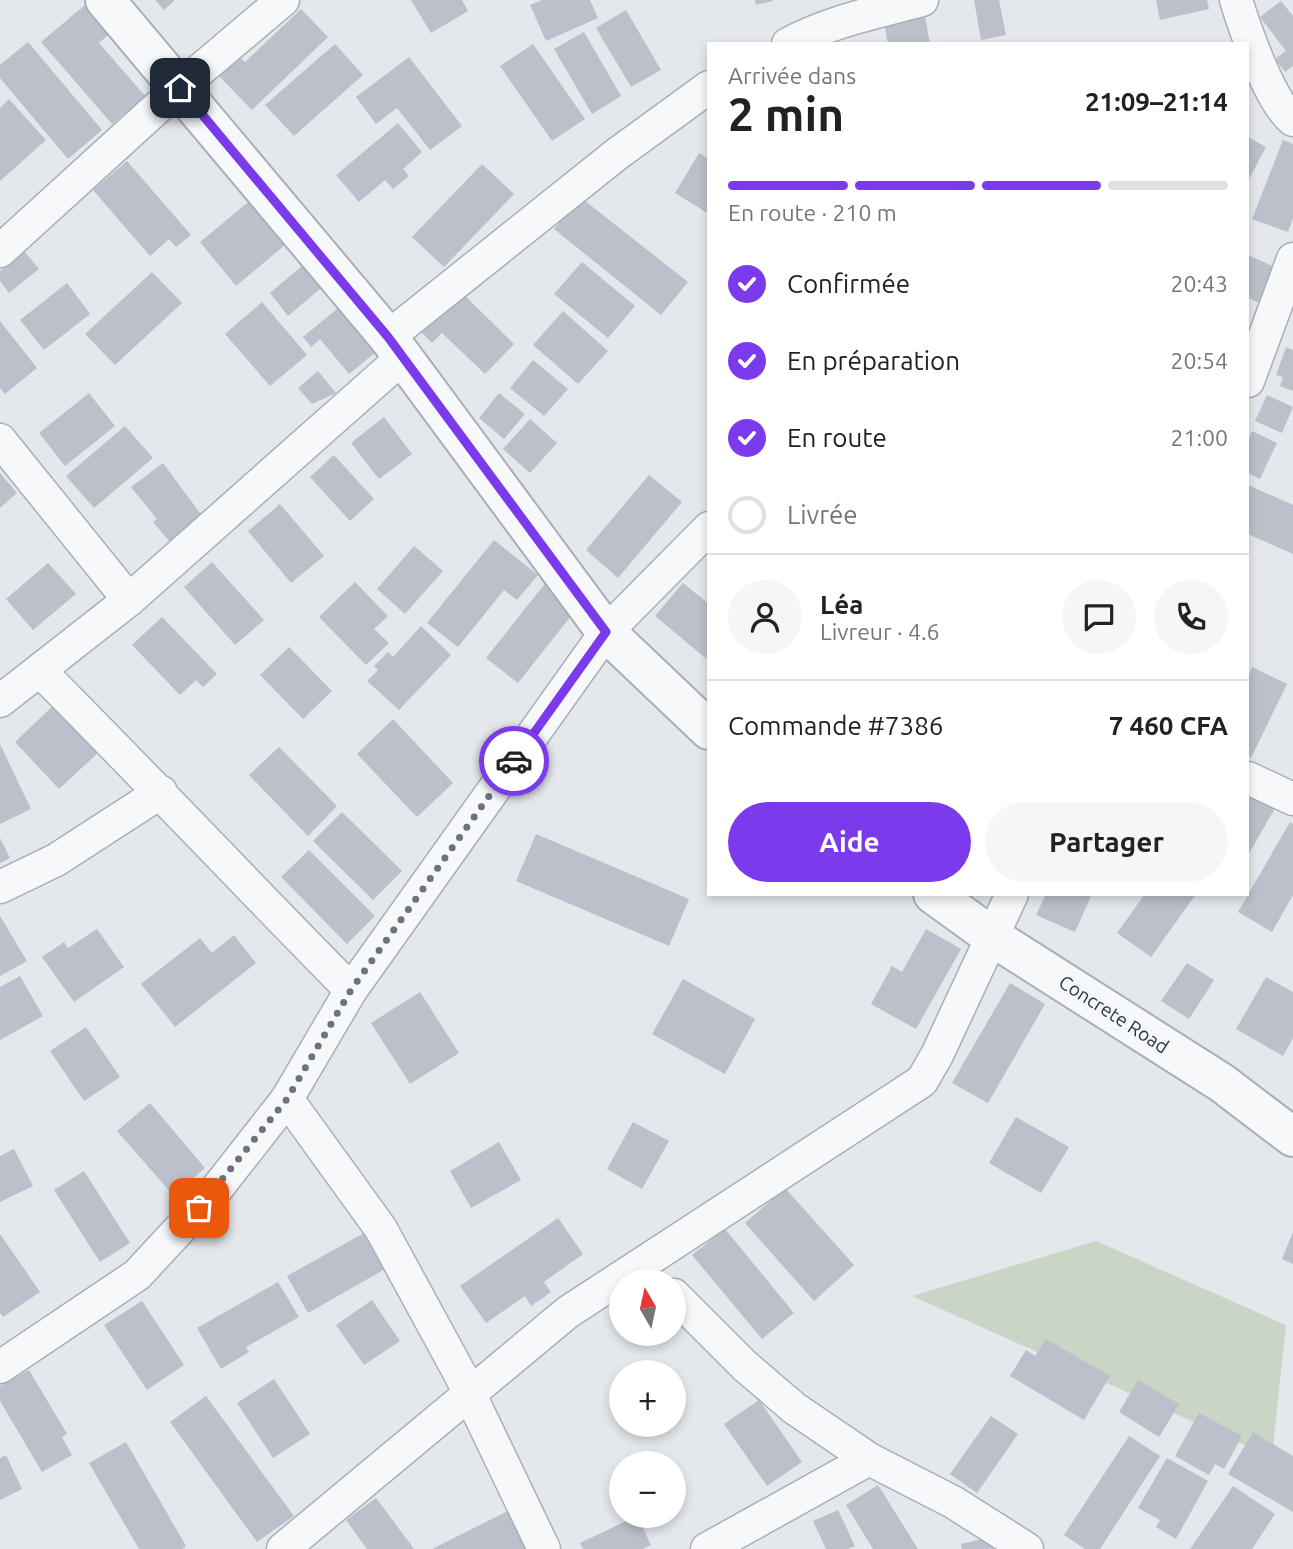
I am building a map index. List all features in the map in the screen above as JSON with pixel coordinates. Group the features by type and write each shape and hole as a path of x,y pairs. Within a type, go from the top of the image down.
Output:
{"street":[{"path":"105,0 395,347 606,632 707,728"},
{"path":"0,251 180,88 283,0"},
{"path":"792,42 801,37 860,31 922,0"},
{"path":"1236,0 1242,22 1270,88 1293,120"},
{"path":"0,701 129,600 395,347 617,154 707,88"},
{"path":"1249,378 1293,259"},
{"path":"0,440 129,600"},
{"path":"0,1367 136,1275 215,1191 287,1099 351,990 606,632 707,530"},
{"path":"40,671 161,792 212,850 351,990"},
{"path":"1249,778 1293,799"},
{"path":"0,887 55,860 161,792"},
{"name":"Concrete Road","path":"936,896 991,936 1222,1083 1293,1137"},
{"path":"658,1269 922,1081 937,1055 1011,896"},
{"path":"287,1099 381,1228 470,1393 544,1549"},
{"path":"283,1549 568,1312 609,1293"},
{"path":"686,1306 745,1366 794,1408 869,1459 953,1502 1027,1549"},
{"path":"707,1549 869,1459"}],"green space":[{"path":"1096,1241 1286,1325 1272,1457 912,1296"}],"building":[{"path":"91,0 117,27 99,43 145,96 112,124 41,42"},
{"path":"155,0 175,0 164,10"},
{"path":"411,0 462,0 468,11 431,33"},
{"path":"542,0 590,0 598,18 546,41 530,5"},
{"path":"755,0 773,0 773,1 756,5"},
{"path":"974,0 999,0 1006,35 981,40"},
{"path":"1156,0 1207,0 1209,9 1160,20"},
{"path":"1281,1 1293,16 1293,66 1285,72 1275,59 1286,51 1260,17"},
{"path":"301,9 328,37 252,110 215,72 235,52 245,62"},
{"path":"626,10 661,70 631,87 596,28"},
{"path":"924,11 930,42 888,42 883,18"},
{"path":"584,32 621,96 592,114 554,49"},
{"path":"28,42 102,130 68,159 0,78 0,65"},
{"path":"335,44 363,75 294,136 265,105"},
{"path":"533,44 585,119 552,141 500,66"},
{"path":"409,57 462,126 430,150 397,108 376,124 356,97"},
{"path":"9,99 46,140 0,181 0,108"},
{"path":"398,123 422,152 403,169 409,176 393,189 385,180 359,202 336,175"},
{"path":"1249,138 1266,147 1249,179"},
{"path":"1283,140 1293,144 1293,218 1288,232 1252,219"},
{"path":"699,153 707,158 707,213 675,193"},
{"path":"127,161 191,235 176,247 169,239 150,256 93,190"},
{"path":"482,164 514,194 444,267 412,237"},
{"path":"269,185 291,240 236,286 200,242"},
{"path":"580,197 688,282 661,315 554,229"},
{"path":"24,251 39,269 9,293 0,281 0,271"},
{"path":"1249,255 1277,268 1262,304 1249,298"},
{"path":"314,256 333,278 288,316 270,293"},
{"path":"582,262 635,306 608,338 554,294"},
{"path":"152,272 182,303 115,365 85,334"},
{"path":"67,283 90,314 44,350 20,320"},
{"path":"457,288 514,344 485,374 442,333 432,343 417,328"},
{"path":"262,302 307,355 270,386 225,334"},
{"path":"344,303 382,347 349,374 320,339 311,347 303,337"},
{"path":"563,311 608,351 578,384 533,345"},
{"path":"0,321 37,368 5,394 0,388"},
{"path":"1286,347 1293,350 1293,391 1280,386 1283,377 1276,375"},
{"path":"533,360 568,389 544,416 510,388"},
{"path":"318,371 336,393 312,404 298,388"},
{"path":"89,393 115,426 65,466 39,433"},
{"path":"499,393 525,414 504,439 479,418"},
{"path":"1267,395 1293,407 1282,433 1255,421"},
{"path":"384,417 412,454 379,479 351,443"},
{"path":"530,419 557,443 530,473 503,449"},
{"path":"125,426 153,458 94,508 66,476"},
{"path":"1252,431 1277,443 1260,479 1249,474 1249,438"},
{"path":"334,455 374,499 350,521 310,477"},
{"path":"163,463 203,517 170,542 153,522 157,519 131,487"},
{"path":"0,473 17,493 0,508"},
{"path":"649,475 682,502 618,578 586,550"},
{"path":"1249,485 1293,505 1293,554 1249,534"},
{"path":"280,504 324,556 291,583 248,531"},
{"path":"494,540 538,575 517,600 504,590 458,647 427,623"},
{"path":"414,546 443,571 405,614 377,589"},
{"path":"212,562 264,620 235,645 184,587"},
{"path":"48,563 76,594 33,630 6,599"},
{"path":"547,581 579,606 518,683 486,658"},
{"path":"355,582 388,616 374,629 389,643 366,665 319,617"},
{"path":"683,583 707,602 707,659 655,616"},
{"path":"162,617 217,674 203,687 196,680 180,695 132,645"},
{"path":"421,626 451,655 399,710 367,681 378,670 374,666 388,652 393,657"},
{"path":"289,647 332,691 303,719 260,675"},
{"path":"1252,667 1287,684 1251,758 1249,757 1249,674"},
{"path":"55,704 100,751 59,789 15,742"},
{"path":"393,719 453,783 417,817 357,754"},
{"path":"0,744 31,809 0,824"},
{"path":"279,747 337,806 308,836 249,775"},
{"path":"1249,790 1277,805 1249,853"},
{"path":"342,812 402,871 373,900 313,841"},
{"path":"1290,822 1293,824 1293,895 1272,932 1238,912"},
{"path":"536,834 689,899 669,946 516,881"},
{"path":"0,838 10,858 0,863"},
{"path":"309,850 375,916 347,944 281,877"},
{"path":"1045,896 1091,896 1075,932 1036,915"},
{"path":"1144,896 1195,896 1151,957 1117,933"},
{"path":"0,916 27,961 0,976"},
{"path":"97,929 124,967 74,1002 42,957 64,942 68,948"},
{"path":"926,929 961,949 916,1029 871,1004 892,966 902,972"},
{"path":"234,935 256,963 175,1027 141,984 200,938 212,953"},
{"path":"1187,963 1214,980 1189,1019 1161,1001"},
{"path":"20,976 43,1016 0,1040 0,987"},
{"path":"1266,977 1293,992 1293,1038 1283,1056 1236,1029"},
{"path":"683,979 755,1019 725,1074 652,1034"},
{"path":"1010,983 1045,1004 988,1103 952,1083"},
{"path":"420,992 459,1053 410,1084 371,1023"},
{"path":"86,1027 120,1077 84,1101 50,1051"},
{"path":"150,1103 205,1168 173,1195 117,1131"},
{"path":"1016,1117 1069,1147 1041,1193 989,1163"},
{"path":"633,1122 669,1141 642,1189 607,1169"},
{"path":"499,1142 521,1180 471,1208 450,1171"},
{"path":"14,1149 33,1186 0,1202 0,1156"},
{"path":"84,1171 130,1243 100,1262 54,1190"},
{"path":"785,1188 854,1265 814,1301 745,1223"},
{"path":"558,1218 583,1254 544,1282 551,1292 531,1306 525,1296 486,1323 460,1286"},
{"path":"725,1229 794,1313 762,1339 692,1255"},
{"path":"1293,1232 1293,1264 1282,1259"},
{"path":"364,1233 385,1269 308,1313 287,1276"},
{"path":"0,1234 40,1292 3,1317 0,1313"},
{"path":"278,1282 299,1317 246,1347 249,1352 221,1369 197,1328"},
{"path":"372,1300 400,1341 364,1365 336,1325"},
{"path":"142,1301 184,1365 147,1390 104,1325"},
{"path":"1046,1339 1110,1376 1084,1420 1010,1376 1026,1350 1035,1356"},
{"path":"29,1370 67,1434 62,1437 72,1455 42,1472 0,1401 0,1386"},
{"path":"274,1379 310,1434 273,1458 237,1403"},
{"path":"1138,1380 1179,1404 1159,1437 1119,1412"},
{"path":"206,1396 294,1516 257,1542 170,1422"},
{"path":"759,1400 802,1462 767,1486 724,1424"},
{"path":"1199,1413 1242,1436 1224,1469 1215,1464 1209,1475 1175,1456"},
{"path":"991,1416 1018,1434 977,1493 950,1474"},
{"path":"1253,1432 1293,1456 1293,1512 1228,1474"},
{"path":"1129,1436 1160,1456 1100,1549 1085,1549 1064,1535"},
{"path":"126,1442 186,1546 182,1549 139,1549 89,1463"},
{"path":"6,1455 22,1489 0,1500 0,1458"},
{"path":"1167,1458 1208,1481 1176,1539 1156,1527 1160,1520 1138,1508"},
{"path":"878,1485 918,1549 873,1549 846,1505"},
{"path":"1233,1486 1275,1514 1252,1549 1190,1549"},
{"path":"376,1498 414,1549 367,1549 346,1520"},
{"path":"512,1509 532,1549 432,1549"},
{"path":"838,1510 855,1546 848,1549 826,1549 813,1521"},
{"path":"612,1528 643,1528 651,1545 643,1549 583,1549 580,1543"},
{"path":"990,1537 993,1549 962,1549 961,1544"}],"way so far":[{"path":"199,1208 287,1099 351,990 514,761"}],"route":[{"path":"180,88 388,337 606,632 514,761"}]}
